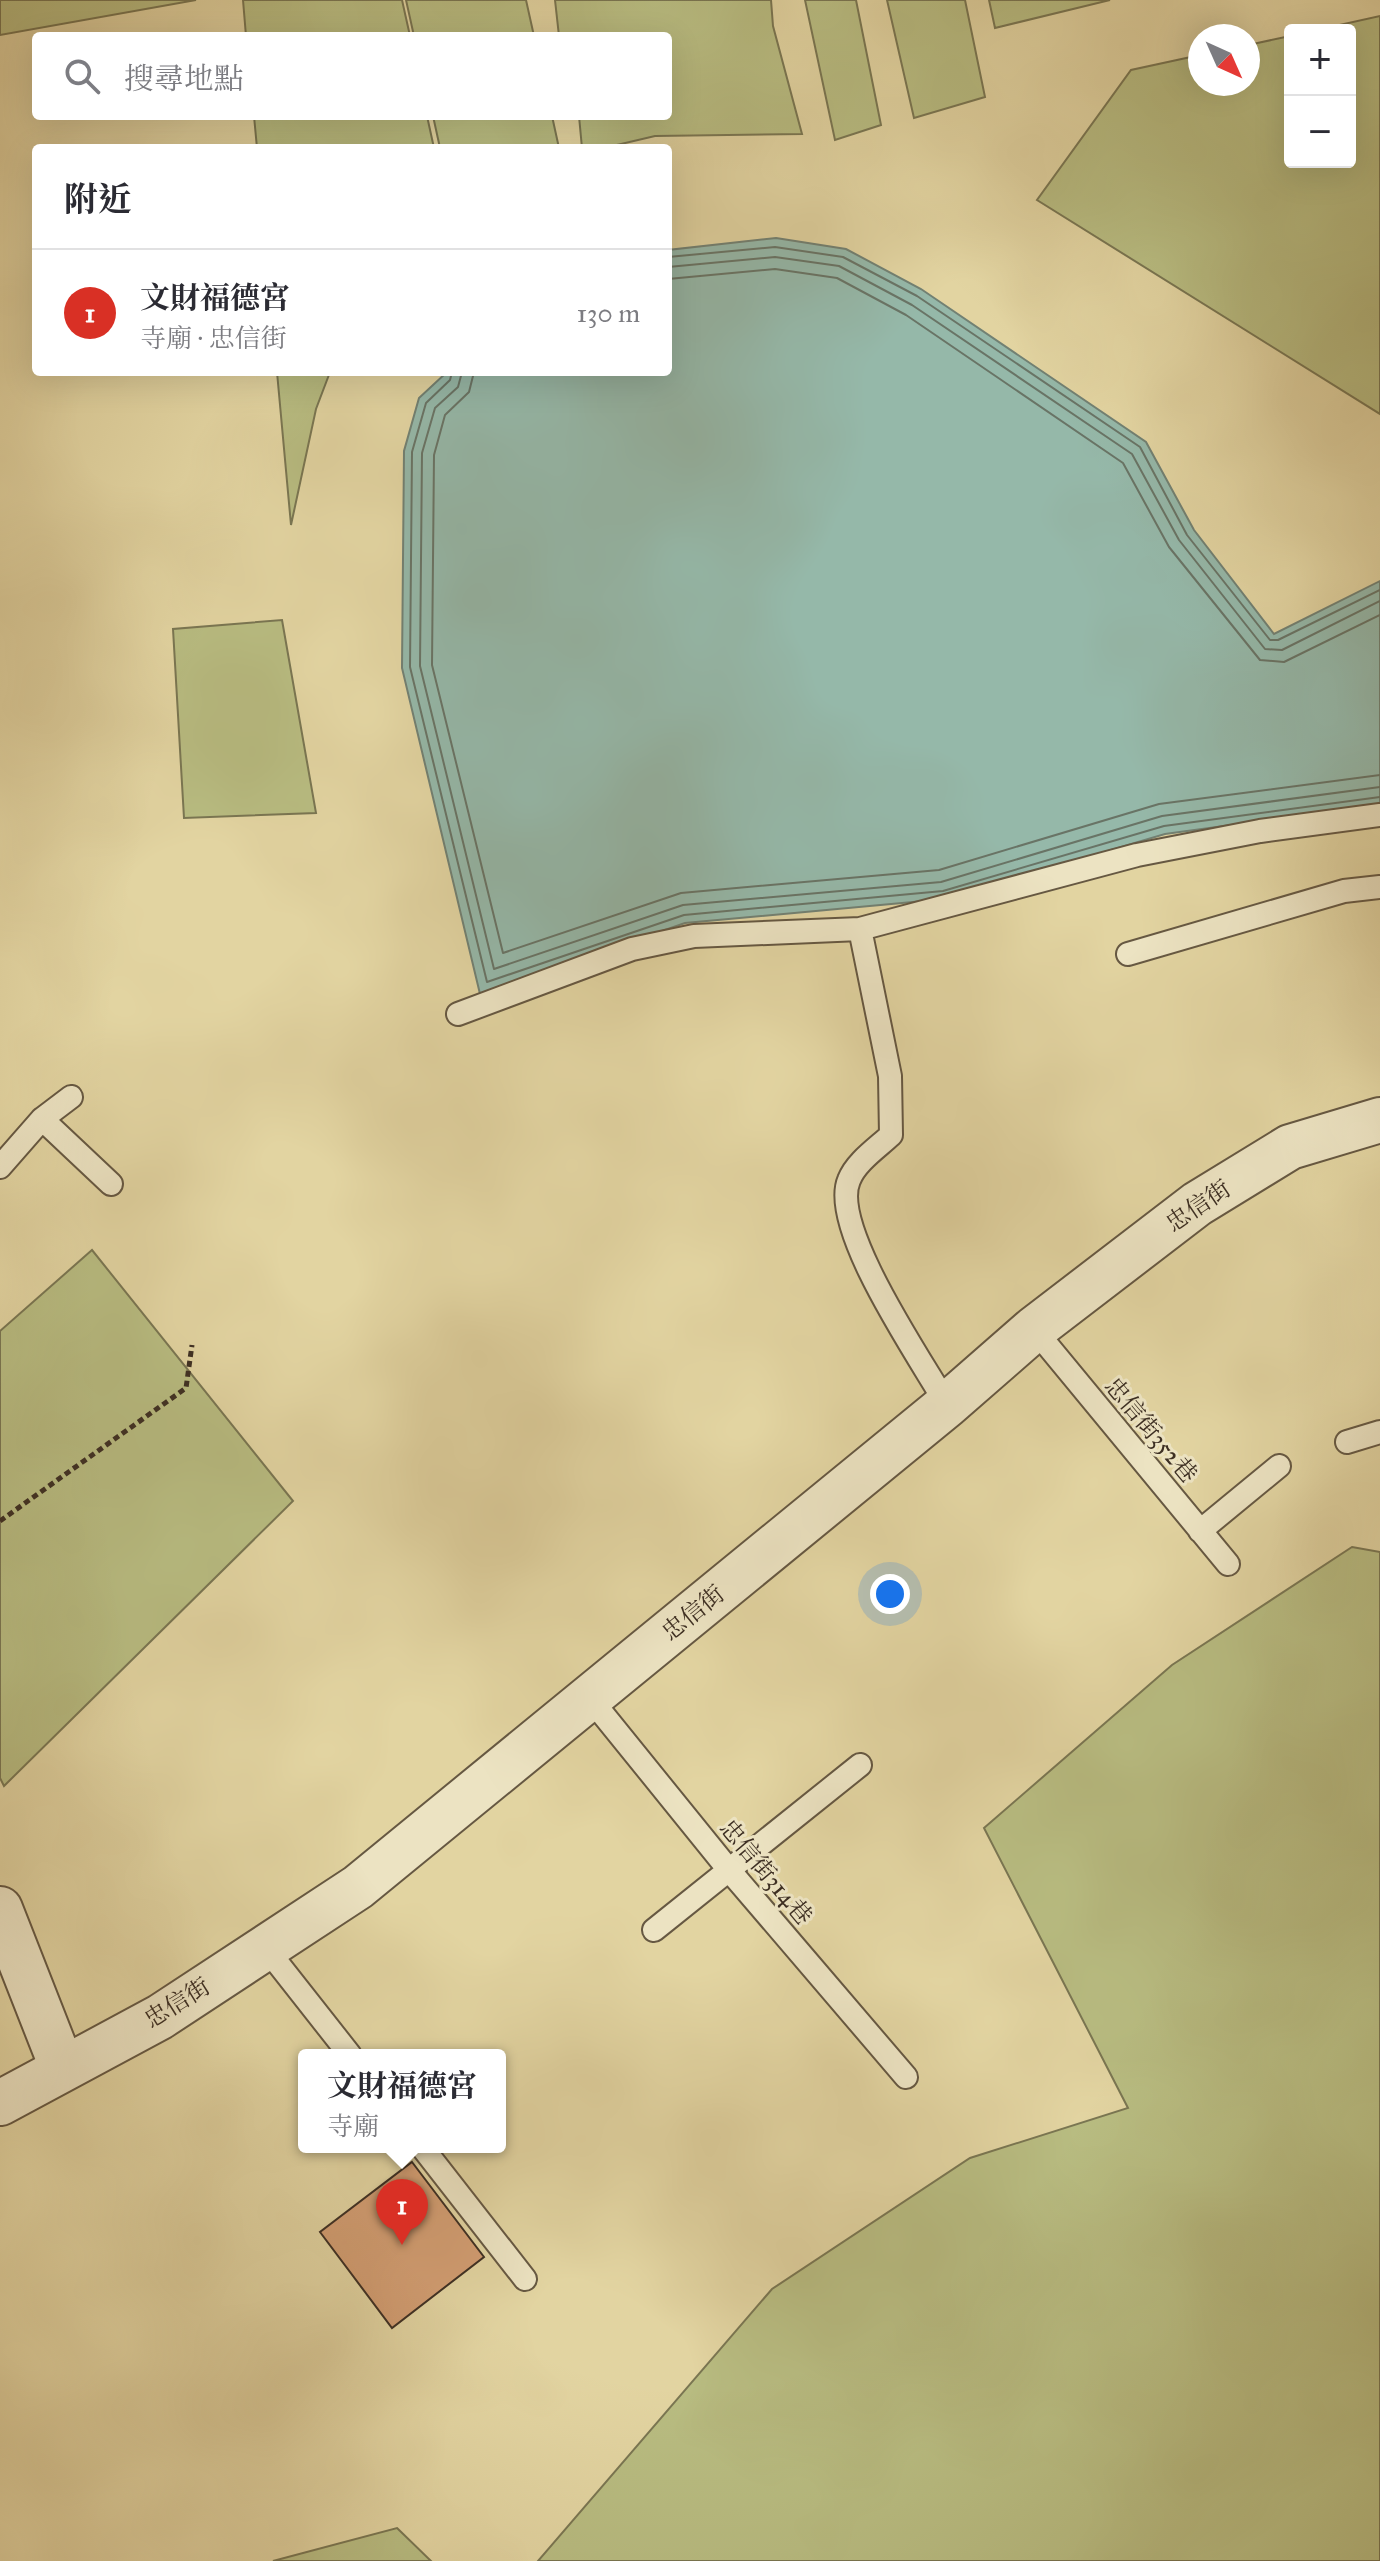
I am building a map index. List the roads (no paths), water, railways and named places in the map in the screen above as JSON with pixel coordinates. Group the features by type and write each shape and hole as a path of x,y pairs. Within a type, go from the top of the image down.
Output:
{"street":[{"name":"忠信街","path":"0,2103 160,2017 358,1887 947,1405 1034,1329 1197,1204 1290,1147 1380,1120"},
{"path":"0,1909 62,2067"}],"lane":[{"path":"458,1014 632,949 694,936 860,929 1137,855 1260,831 1380,815"},
{"path":"1128,954 1344,891 1380,887"},
{"path":"860,929 890,1076 891,1135 849,1180 846,1206 854,1243 947,1405"},
{"path":"0,1167 42,1119 71,1097"},
{"path":"42,1119 111,1184"},
{"name":"忠信街352巷","path":"1034,1329 1228,1564"},
{"path":"1347,1442 1380,1432"},
{"path":"1200,1531 1279,1466"},
{"name":"忠信街314巷","path":"589,1697 729,1870 906,2077"},
{"path":"654,1930 860,1765"},
{"path":"265,1947 345,2049"},
{"path":"427,2153 525,2279"}],"water":[{"path":"776,238 846,249 921,289 1146,442 1194,530 1274,634 1380,581 1380,805 1165,834 945,899 685,923 480,994 402,668 404,451 419,398 443,376 672,376 672,250"}],"place":[{"name":"文財福德宮","path":"402,2245"}]}
